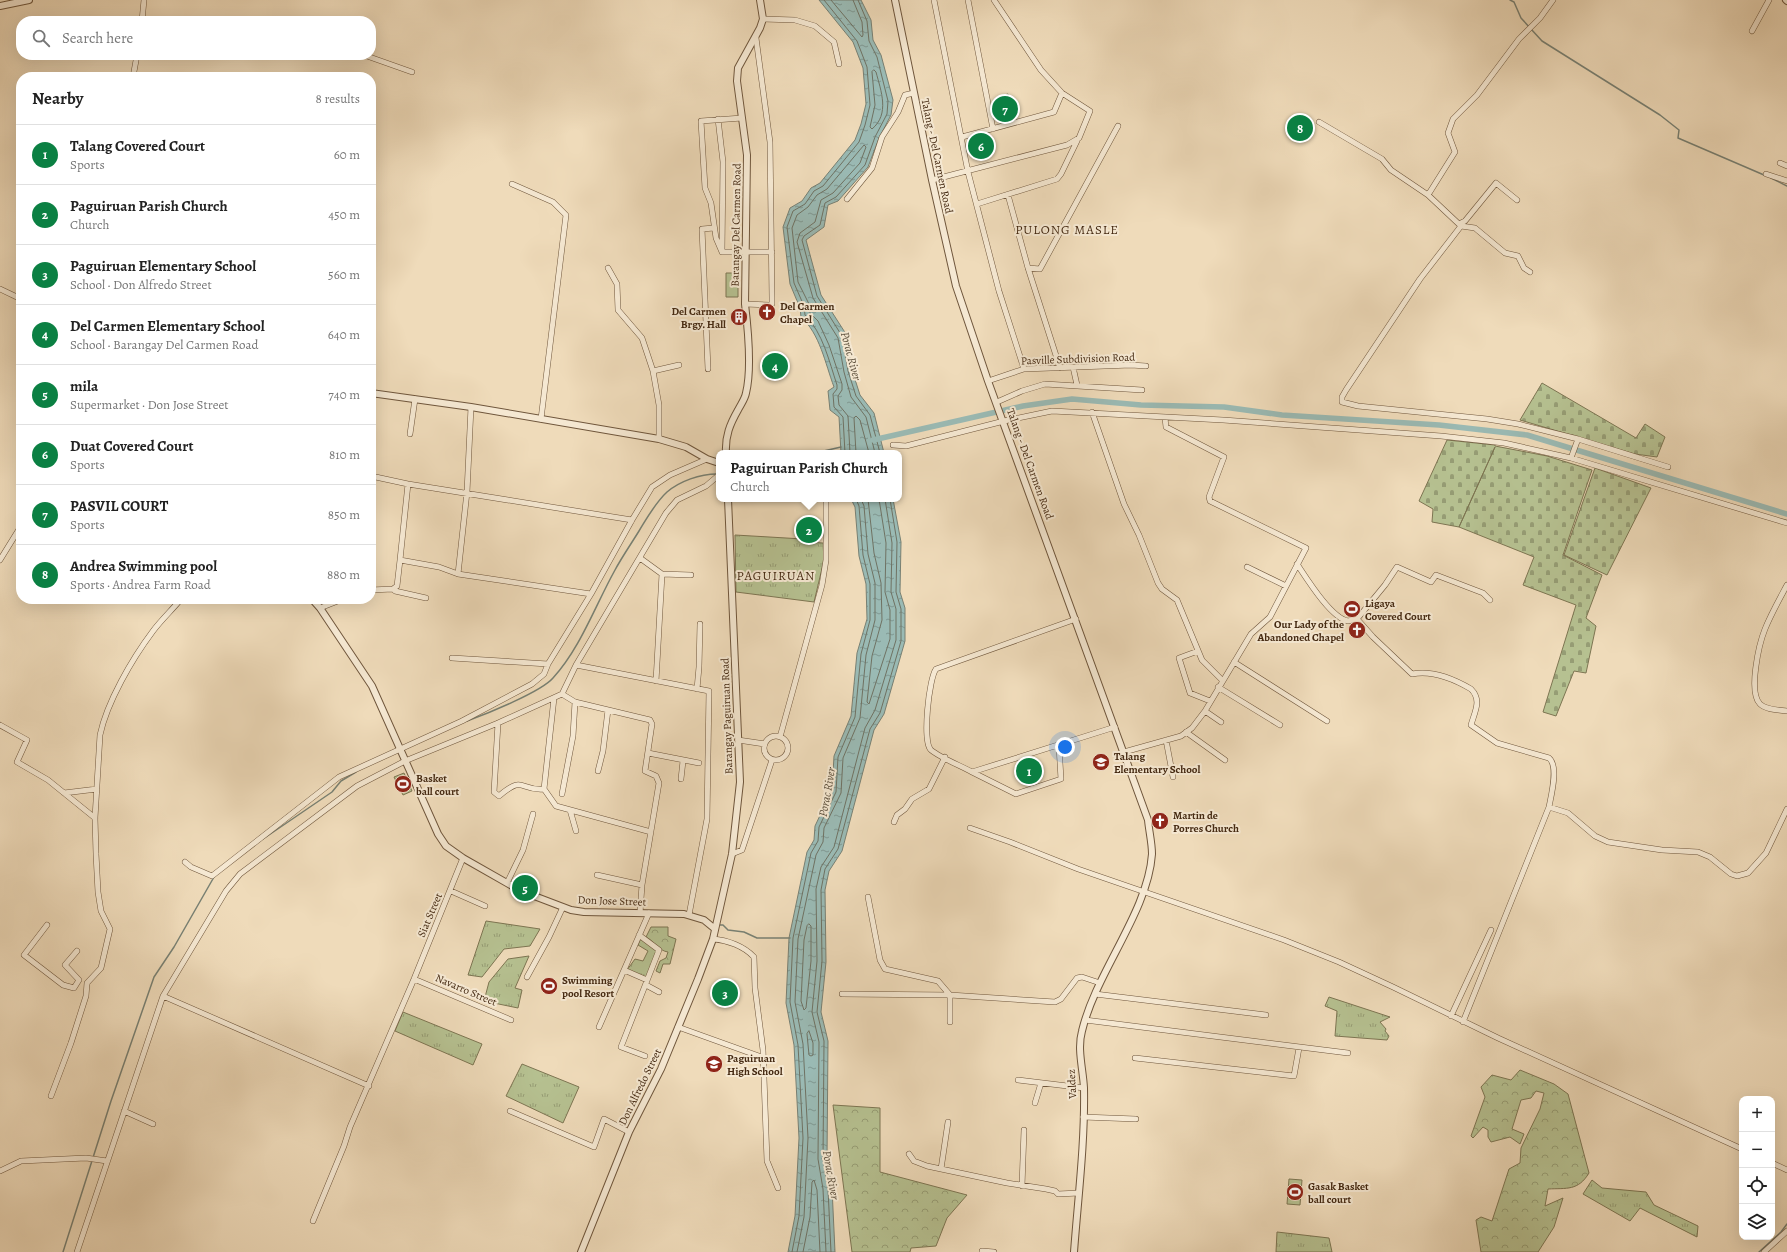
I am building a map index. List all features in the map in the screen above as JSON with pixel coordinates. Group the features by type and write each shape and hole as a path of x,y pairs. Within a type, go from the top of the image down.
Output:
{"street":[{"path":"0,6 29,0"},
{"path":"142,16 144,0"},
{"name":"Barangay Del Carmen Road","path":"726,450 725,441 730,426 746,395 748,382 747,323 745,304 747,155 737,81 738,68 756,38 763,19 760,0"},
{"name":"Talang - Del Carmen Road","path":"895,0 932,180 956,286 988,381 1148,820 1152,852 1144,892 1128,926"},
{"path":"934,0 968,172 999,291 1024,369"},
{"path":"968,0 993,129"},
{"path":"977,204 1057,179 1079,138 1090,111 1062,93 1041,70 994,0"},
{"path":"1428,196 1455,152 1448,133 1453,120 1483,88 1526,31 1534,24 1553,0"},
{"path":"1752,31 1769,0"},
{"path":"763,19 796,20 815,26 834,42 839,64"},
{"path":"745,304 772,304 770,142 756,38"},
{"path":"376,59 412,72"},
{"path":"134,72 136,60"},
{"path":"962,137 1054,112 1062,93"},
{"path":"847,200 872,168 882,137 898,112 905,95 914,94"},
{"path":"722,252 716,238 710,203 705,188 701,121 742,118"},
{"path":"718,119 723,162 722,252"},
{"path":"1318,122 1382,159 1392,170 1428,196 1461,225 1475,228 1505,253 1518,256 1524,268 1530,272"},
{"path":"1028,268 1040,270 1118,126"},
{"path":"932,180 968,172 1067,145 1079,138"},
{"path":"1780,163 1787,166"},
{"path":"1766,174 1787,181"},
{"path":"1517,200 1496,183 1461,225 1420,279 1346,390 1342,397 1342,402 1358,406 1487,419 1518,424 1668,467"},
{"path":"512,184 553,202 566,215 541,419"},
{"path":"1008,195 1028,268 1060,368"},
{"path":"708,369 702,230 714,228"},
{"path":"722,252 772,252"},
{"path":"608,268 616,284 618,310 642,338 653,371 659,404 659,439"},
{"path":"0,289 16,297"},
{"path":"653,371 679,365"},
{"name":"Pasville Subdivision Road","path":"988,381 1024,369 1131,365 1146,366"},
{"path":"1073,367 1077,385"},
{"path":"998,405 1022,391 1045,384 1142,390"},
{"path":"376,394 471,407 659,439 686,447 707,459 716,462"},
{"path":"410,434 415,399"},
{"path":"458,574 467,492 471,407"},
{"path":"893,445 906,446 1003,419 1052,411 1092,412 1165,418 1230,420 1476,440 1529,447 1572,455 1787,523"},
{"path":"1092,412 1124,504 1139,535 1158,583 1162,588 1178,600 1202,660 1222,680"},
{"path":"1124,752 1181,736 1192,728 1204,711 1250,634 1270,617 1296,564 1306,548 1210,501 1209,497 1224,457 1166,427 1165,418"},
{"path":"1572,455 1577,441"},
{"path":"186,862 191,867 212,876 339,777 462,721 532,684 544,674 548,664 591,594 632,520 652,488 670,475 707,459"},
{"path":"376,477 408,484 467,492 632,520"},
{"path":"77,1252 105,1161 124,1111 163,996 226,890 240,874 357,786 405,760 498,723 562,694 576,665 666,513 677,500 706,486 716,478"},
{"path":"393,589 397,586 408,484"},
{"name":"Barangay Paguiruan Road","path":"714,929 732,854 740,782 728,502"},
{"path":"780,737 822,585 826,560 826,502"},
{"path":"0,560 16,534"},
{"path":"640,558 662,574 691,575"},
{"path":"400,560 439,567 458,574 591,594"},
{"path":"1296,564 1311,585 1338,616 1348,621 1357,619 1385,585 1397,567 1431,582 1436,575 1482,593 1490,600"},
{"path":"1247,567 1286,586"},
{"path":"656,681 662,574"},
{"path":"1787,585 1764,631 1754,679 1757,699 1760,704 1765,707 1787,711"},
{"path":"376,590 393,589 395,591 426,598"},
{"path":"51,1096 86,996 87,983 101,968 110,929 102,911 98,892 94,818 100,735 103,722 125,676 153,631 177,604"},
{"name":"Don Jose Street","path":"316,604 372,686 438,834 446,846 463,858 521,891 563,906 584,912 689,915 704,920 714,929"},
{"path":"320,608 330,604"},
{"path":"1059,746 1061,779 1016,794 931,750 927,742 929,692 933,673 936,669 1076,619"},
{"path":"1357,619 1373,637 1412,674 1426,672 1438,675 1471,689 1475,693 1478,701 1471,725 1490,739 1503,746 1552,760 1554,776 1549,807 1463,1022"},
{"path":"697,689 700,624"},
{"path":"1198,651 1179,658 1190,693 1210,701"},
{"path":"452,658 548,664"},
{"path":"1234,662 1327,721"},
{"path":"576,665 709,691 709,791 707,819 689,915"},
{"path":"1218,687 1280,725"},
{"path":"562,694 575,702 650,720 652,727 645,771 656,776 659,783 642,885 640,913"},
{"path":"554,698 544,789 556,806 651,832"},
{"path":"562,794 573,736 575,702"},
{"path":"598,771 603,751 608,710"},
{"path":"1204,711 1221,722"},
{"path":"498,723 494,792 499,796 518,783 534,790 544,789"},
{"path":"0,725 27,740 17,762 48,780 94,818"},
{"path":"972,772 1059,746 1115,727"},
{"path":"1186,732 1225,760"},
{"path":"771,737 780,737 787,743 788,752 782,760 772,760 765,754 765,744 771,737"},
{"path":"738,740 765,744"},
{"path":"1166,740 1173,777"},
{"path":"648,753 699,763"},
{"path":"894,822 897,815 905,809 912,799 929,789 945,757"},
{"path":"732,854 742,850 772,760"},
{"path":"681,779 683,761"},
{"path":"64,793 97,789"},
{"path":"1549,807 1568,813 1594,836 1608,842 1662,850 1698,852 1710,857 1731,874 1737,876 1748,873 1766,853 1787,809"},
{"path":"570,810 576,832"},
{"path":"507,883 523,850 533,814"},
{"path":"970,828 1144,892 1284,940 1393,987 1463,1022 1739,1148"},
{"name":"Siat Street","path":"313,1221 344,1146 350,1127 414,979 463,858"},
{"path":"597,875 642,885"},
{"path":"450,890 485,906"},
{"path":"868,897 880,960 885,969 938,981 950,995 950,1022"},
{"path":"527,977 549,937 563,906"},
{"path":"599,1027 649,913"},
{"path":"47,925 24,955 63,985 74,988 79,980 66,965 77,950"},
{"name":"Valdez","path":"1074,1252 1083,1117 1084,1088 1080,1046 1082,1031 1095,994 1128,926"},
{"name":"Don Alfredo Street","path":"581,1252 629,1132 661,1069 713,939 714,929"},
{"path":"1451,1016 1490,930"},
{"path":"639,935 659,950 621,1047 645,1056"},
{"path":"713,939 723,940 738,945 754,957 764,1058 768,1161 778,1188"},
{"path":"624,970 647,983 659,992"},
{"path":"842,994 950,995 1055,1002 1061,999 1077,978 1082,977 1100,983"},
{"name":"Navarro Street","path":"414,979 511,1020"},
{"path":"1095,994 1266,1015"},
{"path":"163,996 369,1086"},
{"path":"1085,1020 1348,1053"},
{"path":"678,1027 764,1058"},
{"path":"1135,1058 1294,1076 1299,1048"},
{"path":"1018,1080 1084,1088"},
{"path":"1035,1103 1040,1083"},
{"path":"124,1111 153,1124"},
{"path":"510,1111 594,1147 604,1119 629,1132"},
{"path":"1083,1117 1136,1119"},
{"path":"941,1169 948,1122"},
{"path":"1022,1186 1024,1130"},
{"path":"909,1154 914,1161 941,1169 1022,1186 1046,1189 1055,1191 1058,1194 1079,1193"},
{"path":"0,1171 21,1161 91,1159 105,1161"},
{"path":"1775,1164 1787,1170"},
{"path":"1764,1252 1787,1231"},
{"path":"982,1251 994,1252"}],"green space":[{"path":"1008,94 1012,115 1001,117 997,97"},
{"path":"726,273 738,273 738,297 726,297"},
{"path":"1542,383 1636,438 1645,424 1665,437 1657,457 1635,454 1520,420"},
{"path":"1447,440 1495,445 1547,456 1592,470 1563,555 1602,575 1586,618 1596,626 1586,673 1574,671 1556,716 1543,712 1576,605 1523,585 1534,557 1459,527 1432,522 1433,509 1419,501"},
{"path":"1595,468 1651,488 1607,575 1564,555"},
{"path":"735,535 803,539 803,542 823,543 824,560 814,602 736,592"},
{"name":"Basket ball court","path":"404,773 412,791 403,795 394,777"},
{"path":"486,921 540,929 530,946 504,949 482,977 468,975"},
{"path":"651,927 668,927 668,936 676,939 670,964 663,964 660,973 656,971 660,961 666,958 668,952 662,950 646,937"},
{"path":"641,938 658,951 646,977 627,970 635,959 643,961 648,951 638,945"},
{"path":"529,956 515,988 522,990 518,1008 484,1001 489,982 508,959"},
{"path":"1329,997 1390,1017 1380,1022 1386,1029 1385,1031 1389,1036 1387,1040 1335,1036 1337,1011 1325,1006"},
{"path":"403,1012 482,1044 473,1065 395,1031"},
{"path":"522,1064 579,1087 563,1123 506,1096"},
{"path":"1520,1070 1554,1084 1568,1094 1589,1173 1581,1183 1576,1186 1548,1189 1545,1206 1563,1198 1554,1227 1538,1252 1481,1252 1476,1220 1481,1217 1492,1221 1509,1169 1520,1163 1521,1148 1540,1109 1544,1093 1536,1091 1531,1098 1521,1100 1512,1129 1524,1134 1520,1144 1510,1137 1491,1142 1488,1137 1488,1130 1483,1127 1473,1138 1471,1136 1485,1097 1481,1087 1492,1075 1511,1080"},
{"path":"833,1105 880,1108 880,1172 967,1195 947,1218 936,1246 911,1248 910,1252 852,1252"},
{"name":"Gasak Basket ball court","path":"1289,1179 1302,1180 1300,1205 1287,1204"},
{"path":"1592,1180 1602,1188 1646,1192 1654,1205 1698,1226 1697,1237 1640,1208 1630,1221 1583,1194"},
{"path":"1277,1232 1329,1238 1332,1252 1276,1252"}],"water":[{"path":"819,0 861,0 871,20 873,40 881,55 893,100 891,115 879,138 868,167 838,201 828,205 824,227 806,240 821,295 846,334 852,370 860,395 874,413 883,450 841,450 839,417 830,410 828,391 834,387 817,340 808,324 801,317 800,308 790,284 783,227 790,208 802,201 811,188 820,183 855,140 866,104 863,68 853,42"},
{"path":"852,502 894,502 901,542 900,592 905,608 905,641 884,714 874,730 842,851 829,871 825,890 826,962 821,1012 828,1041 827,1159 832,1188 835,1252 788,1252 795,1216 799,1138 794,1045 786,1003 789,938 807,852 814,840 815,826 832,790 834,756 851,716 857,653 867,619 866,584 859,556 855,507"}],"waterway":[{"path":"1510,0 1514,2 1521,18 1542,41 1660,115 1679,130 1678,138 1764,175"},
{"path":"1771,178 1787,186"},
{"path":"873,440 1023,406 1072,399 1141,405 1224,407 1282,415 1439,425 1527,435 1787,514"},
{"path":"828,450 841,447"},
{"path":"467,721 526,696 547,684 563,666 571,654 618,565 659,501 667,492 684,481 704,475 716,474"},
{"path":"263,839 332,792 341,781 356,772"},
{"path":"63,1252 111,1101 154,977 174,947 214,877"},
{"path":"718,925 723,925 728,930 744,932 757,938 790,938"},
{"path":"1759,1252 1781,1232 1787,1224"}],"place":[{"name":"PASVIL COURT","path":"1005,109"},
{"name":"Andrea Swimming pool","path":"1300,128"},
{"name":"Duat Covered Court","path":"981,146"},
{"name":"Del Carmen Chapel","path":"767,312"},
{"name":"Del Carmen Brgy. Hall","path":"739,317"},
{"name":"Del Carmen Elementary School","path":"775,366"},
{"name":"Paguiruan Parish Church","path":"809,530"},
{"name":"Ligaya Covered Court","path":"1352,609"},
{"name":"Our Lady of the Abandoned Chapel","path":"1357,630"},
{"name":"Talang Elementary School","path":"1101,762"},
{"name":"Talang Covered Court","path":"1029,771"},
{"name":"Basket ball court","path":"403,784"},
{"name":"Martin de Porres Church","path":"1160,821"},
{"name":"mila","path":"525,888"},
{"name":"Swimming pool Resort","path":"549,986"},
{"name":"Paguiruan Elementary School","path":"725,993"},
{"name":"Paguiruan High School","path":"714,1064"},
{"name":"Gasak Basket ball court","path":"1295,1192"}],"district":[{"name":"PULONG MASLE","path":"1067,229"},
{"name":"PAGUIRUAN","path":"776,575"}],"water label":[{"name":"Porac River","path":"851,356"},
{"name":"Porac River","path":"827,792"},
{"name":"Porac River","path":"831,1175"}]}
